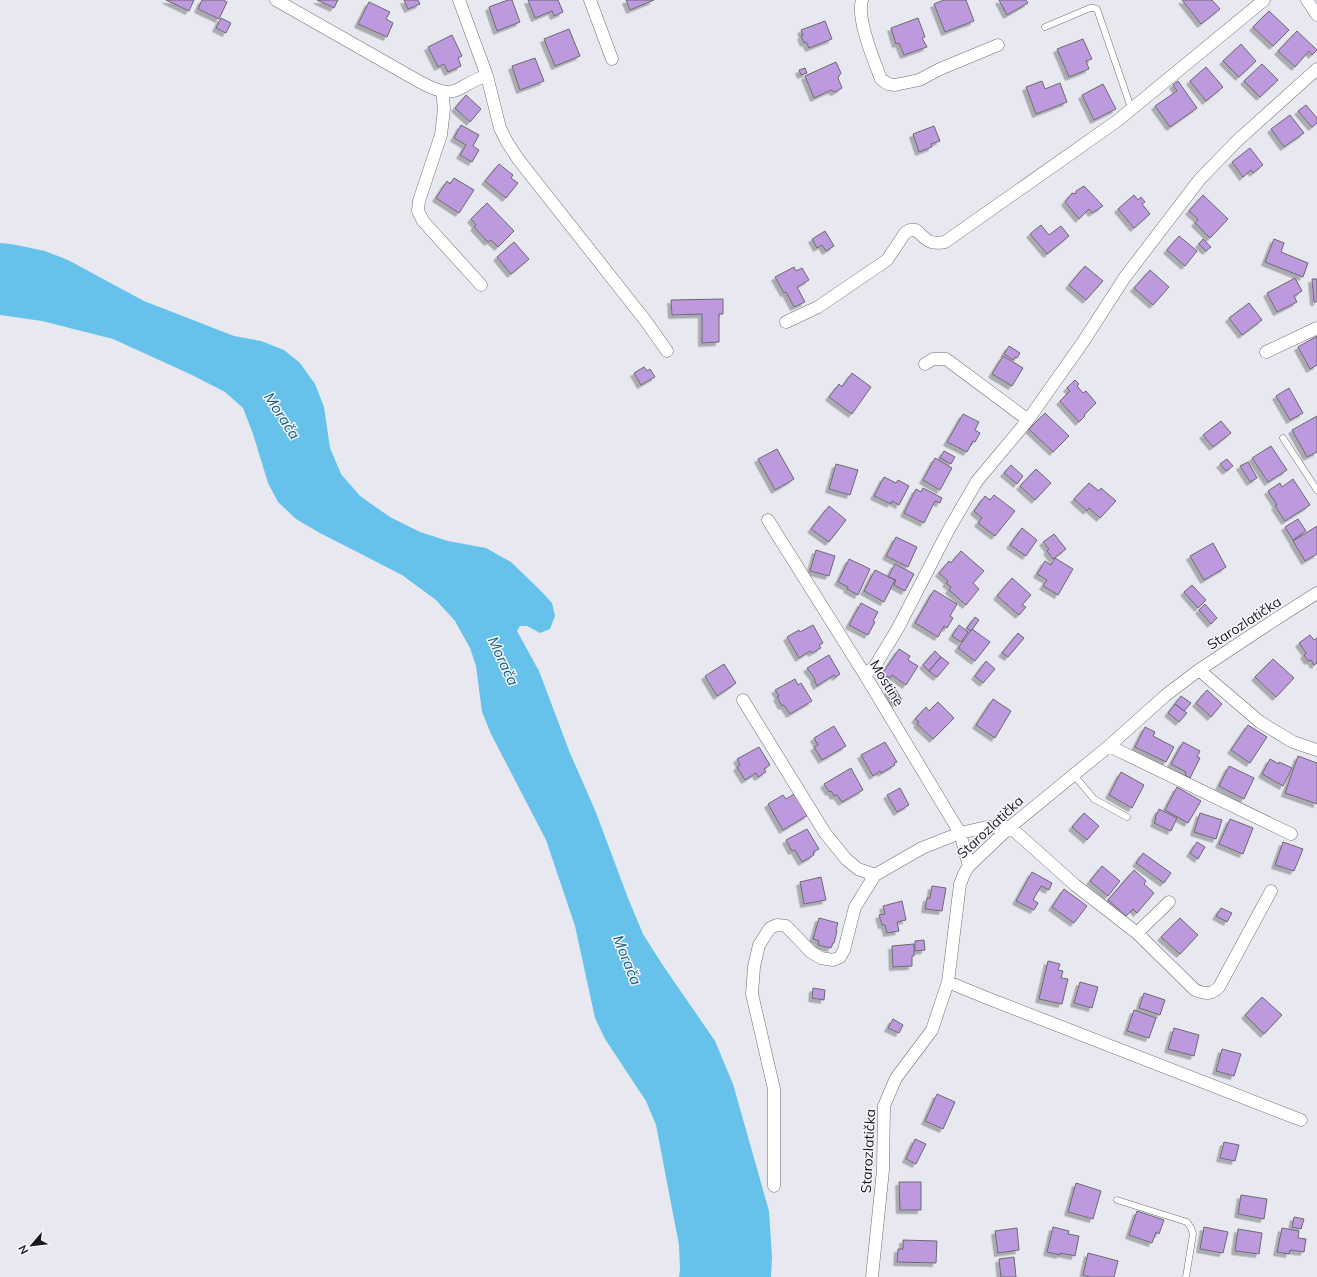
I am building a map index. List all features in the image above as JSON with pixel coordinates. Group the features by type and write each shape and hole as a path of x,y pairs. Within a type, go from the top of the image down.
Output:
{"street":[{"path":"276,0 296,5 420,82 442,91 447,92 457,90 472,81 487,76"},
{"path":"459,0 487,76 500,128 507,142 518,159 645,320 667,351"},
{"path":"590,0 612,59"},
{"path":"862,0 862,22 881,79 888,84 895,85 919,80 940,69 998,45"},
{"path":"786,322 818,307 886,260 905,233 910,230 916,230 928,242 936,244 945,242 1117,121 1264,0"},
{"path":"1307,0 1317,15"},
{"path":"865,675 875,666 898,628 948,531 977,481 1028,420 1083,342 1125,277 1200,179 1238,140 1317,69"},
{"path":"442,91 444,109 441,135 419,201 418,211 423,221 481,285"},
{"path":"1266,352 1317,328"},
{"path":"925,364 933,359 946,359 1028,420"},
{"name":"Mostine","path":"768,520 865,675 960,833 969,866"},
{"name":"Starozlatička","path":"872,1277 883,1170 884,1106 896,1078 932,1030 948,982 960,884 965,872 969,866 1010,827 1199,670 1317,593"},
{"path":"1199,670 1260,722 1292,742 1317,750"},
{"path":"743,700 825,833 846,859 858,870 875,875"},
{"path":"1109,746 1292,834"},
{"path":"774,1186 774,1089 752,994 754,967 759,945 770,928 778,925 786,926 811,952 821,958 833,960 840,957 844,950 855,907 875,875 922,848 960,833 987,827 1010,827 1075,886 1137,933 1195,990 1201,993 1214,992 1219,987 1270,891"},
{"path":"1137,933 1168,902"},
{"path":"948,982 1302,1120"}],"lane":[{"path":"1045,27 1090,8 1097,10 1129,102 1133,107"},
{"path":"1283,438 1317,490"},
{"path":"1073,774 1094,799 1127,817"},
{"path":"1117,1200 1187,1222 1193,1234 1186,1277"}],"water":[{"name":"Morača","path":"0,243 45,251 68,260 144,301 234,336 261,341 284,350 300,363 315,384 324,407 330,448 341,474 360,496 390,517 420,532 448,541 486,548 511,562 552,603 555,616 550,629 540,633 527,626 520,626 517,631 539,671 570,753 595,810 643,934 715,1041 733,1084 769,1211 772,1257 771,1277 679,1277 679,1245 656,1125 646,1101 605,1039 595,1018 575,926 546,840 491,734 482,712 476,666 470,648 455,621 436,600 402,575 296,519 278,502 268,483 253,434 243,408 225,392 192,375 113,339 42,321 0,315"}],"building":[{"path":"166,0 194,0 189,11"},
{"path":"202,0 223,0 227,2 219,19 198,9"},
{"path":"317,0 338,0 334,8"},
{"path":"404,0 418,0 420,4 408,9"},
{"path":"512,0 520,22 497,31 489,7"},
{"path":"528,0 558,0 563,12 554,16 552,11 535,18"},
{"path":"626,0 654,0 630,10"},
{"path":"944,0 966,0 974,21 945,32 934,4"},
{"path":"999,0 1026,0 1028,3 1007,15"},
{"path":"1182,0 1212,0 1220,9 1201,24"},
{"path":"369,2 390,12 386,19 393,23 387,37 358,24"},
{"path":"1269,11 1289,30 1273,46 1253,27"},
{"path":"221,18 231,23 226,33 216,28"},
{"path":"918,18 925,37 922,38 927,47 904,55 899,43 896,44 891,28"},
{"path":"825,21 832,39 809,48 806,42 804,43 801,36 803,35 801,30"},
{"path":"569,29 580,56 555,66 544,39"},
{"path":"1297,31 1317,50 1312,55 1309,51 1295,67 1278,51"},
{"path":"452,35 462,56 458,58 461,66 448,72 444,64 438,67 428,47"},
{"path":"1083,39 1092,59 1086,61 1089,69 1069,77 1057,49"},
{"path":"1241,44 1256,61 1239,77 1223,61"},
{"path":"535,58 544,81 520,90 512,66"},
{"path":"836,62 841,73 838,78 842,88 835,92 831,90 814,98 805,76"},
{"path":"1262,64 1278,80 1260,97 1244,81"},
{"path":"1206,67 1223,87 1206,101 1190,81"},
{"path":"805,68 807,73 801,75 799,70"},
{"path":"1042,81 1045,89 1060,83 1067,102 1036,114 1026,87"},
{"path":"1178,81 1197,108 1170,127 1155,106 1177,91 1173,85"},
{"path":"1103,84 1116,109 1094,120 1082,95"},
{"path":"466,95 481,109 470,122 455,108"},
{"path":"1306,105 1317,118 1317,123 1312,127 1298,111"},
{"path":"1290,115 1304,133 1284,147 1271,129"},
{"path":"461,125 479,135 473,146 479,150 472,162 460,155 466,145 454,138"},
{"path":"934,126 940,141 931,144 932,147 919,152 913,134"},
{"path":"1250,148 1263,165 1253,173 1251,170 1243,177 1232,162"},
{"path":"499,164 513,175 511,178 518,183 506,198 485,181"},
{"path":"454,178 474,190 459,213 436,198 447,181 450,184"},
{"path":"1084,186 1103,206 1092,213 1089,209 1079,219 1065,202 1072,193 1075,194 1076,191"},
{"path":"1134,195 1138,200 1141,197 1145,202 1142,204 1150,214 1134,228 1118,209"},
{"path":"1203,195 1228,219 1210,238 1195,223 1198,219 1189,211"},
{"path":"487,203 514,231 498,247 491,240 488,242 474,227 476,225 471,219"},
{"path":"1041,225 1049,235 1061,226 1069,236 1047,254 1030,234"},
{"path":"825,231 834,246 826,251 822,245 817,248 812,239"},
{"path":"1179,236 1197,251 1185,266 1167,250"},
{"path":"1203,239 1211,247 1206,251 1199,244"},
{"path":"1274,239 1284,243 1281,252 1308,263 1303,277 1265,262"},
{"path":"514,242 529,259 511,274 497,257"},
{"path":"1085,266 1103,281 1086,300 1069,285"},
{"path":"794,267 796,271 802,268 809,280 797,287 805,302 794,307 786,292 784,293 775,277"},
{"path":"1150,270 1169,287 1153,305 1134,288"},
{"path":"1295,278 1302,291 1294,296 1297,302 1277,312 1267,293"},
{"path":"1312,279 1317,279 1317,302 1314,302"},
{"path":"723,299 723,314 719,314 719,342 702,343 702,314 672,315 671,300"},
{"path":"1249,303 1262,320 1242,335 1229,318"},
{"path":"1317,336 1317,365 1310,369 1298,347"},
{"path":"1009,346 1020,353 1017,358 1015,357 1013,360 1004,354"},
{"path":"1003,356 1023,368 1012,386 992,374"},
{"path":"644,367 647,371 650,369 655,377 641,385 634,373"},
{"path":"852,373 871,387 852,414 829,397 839,384 842,387"},
{"path":"1075,380 1079,384 1077,386 1083,393 1086,391 1096,403 1079,422 1060,401 1070,391 1067,388"},
{"path":"1289,388 1303,413 1290,420 1276,396"},
{"path":"1045,413 1069,436 1053,452 1029,429"},
{"path":"963,414 979,422 975,430 980,433 975,442 973,441 967,452 947,442"},
{"path":"1317,416 1317,452 1307,457 1292,430"},
{"path":"1221,421 1231,433 1213,447 1203,435"},
{"path":"1271,446 1287,470 1268,482 1252,458"},
{"path":"777,449 794,479 775,490 758,459"},
{"path":"944,451 955,457 951,464 940,458"},
{"path":"935,458 952,468 940,490 923,480"},
{"path":"1227,459 1233,466 1226,471 1220,464"},
{"path":"1248,462 1257,478 1250,482 1240,466"},
{"path":"836,464 858,470 850,495 829,489"},
{"path":"1011,465 1023,476 1017,484 1004,473"},
{"path":"1036,469 1051,483 1035,500 1020,486"},
{"path":"884,477 896,483 898,480 909,486 899,505 892,501 891,504 874,496"},
{"path":"1293,479 1310,505 1285,521 1275,506 1277,505 1268,491 1280,483 1282,487"},
{"path":"1089,483 1099,491 1101,488 1116,501 1100,518 1089,508 1087,511 1074,499"},
{"path":"923,488 942,498 940,503 935,501 924,523 904,513 916,489 921,492"},
{"path":"994,495 1015,511 995,536 978,523 982,518 974,511 985,496 990,500"},
{"path":"829,506 846,520 829,542 811,529"},
{"path":"1298,519 1306,531 1293,540 1285,527"},
{"path":"1317,526 1317,554 1305,561 1293,541"},
{"path":"1022,528 1037,540 1026,556 1010,545"},
{"path":"1054,534 1066,549 1053,559 1047,551 1049,549 1043,542"},
{"path":"896,537 917,547 908,567 886,556"},
{"path":"1213,543 1226,567 1204,580 1190,556"},
{"path":"816,550 835,556 829,576 810,571"},
{"path":"961,551 984,571 973,583 979,589 966,605 949,590 951,587 946,583 948,581 939,573 949,561 951,563"},
{"path":"1055,558 1073,569 1058,595 1043,586 1047,580 1037,574 1045,561 1051,565"},
{"path":"849,559 870,569 858,595 847,589 848,587 838,582"},
{"path":"895,564 914,574 905,591 894,585 896,580 888,577"},
{"path":"875,570 895,580 884,602 864,591"},
{"path":"1012,578 1031,595 1022,605 1026,607 1019,615 997,596"},
{"path":"1192,585 1206,600 1198,608 1184,592"},
{"path":"934,590 957,604 950,616 953,618 947,628 944,626 938,637 915,623"},
{"path":"861,603 878,612 873,621 875,622 868,635 849,625"},
{"path":"1205,604 1217,618 1211,624 1199,610"},
{"path":"975,617 979,620 971,631 967,628"},
{"path":"813,625 823,643 819,645 821,648 812,653 810,651 799,658 787,637 799,630 800,632"},
{"path":"959,625 968,632 961,642 952,636"},
{"path":"972,629 990,642 975,661 958,648"},
{"path":"1018,633 1024,638 1008,657 1002,653"},
{"path":"1310,635 1314,640 1317,638 1317,663 1314,665 1311,660 1308,661 1304,655 1306,653 1299,643"},
{"path":"899,649 910,656 908,660 918,666 906,685 892,675 890,678 882,674"},
{"path":"935,651 941,657 929,671 923,665"},
{"path":"829,655 840,674 836,677 834,675 817,686 814,680 815,679 807,668"},
{"path":"941,657 949,663 937,677 929,671"},
{"path":"1273,659 1294,678 1276,697 1255,677"},
{"path":"986,661 995,669 983,683 975,676"},
{"path":"724,664 736,683 717,696 705,676"},
{"path":"795,679 798,685 801,683 812,701 790,714 784,705 782,706 777,697 779,696 775,690"},
{"path":"894,687 902,700 893,705 886,692"},
{"path":"1207,690 1222,704 1211,717 1196,703"},
{"path":"1181,696 1191,703 1184,711 1175,704"},
{"path":"993,699 1011,711 995,738 976,725"},
{"path":"938,702 954,718 933,739 917,724 919,722 915,719 926,707 929,711"},
{"path":"1175,704 1187,713 1179,722 1168,713"},
{"path":"1248,725 1267,737 1250,763 1231,750"},
{"path":"834,726 846,746 822,760 814,747 818,745 814,738"},
{"path":"1145,727 1155,732 1153,736 1174,747 1166,762 1135,747"},
{"path":"885,742 897,762 894,763 895,765 881,773 880,771 873,776 861,755"},
{"path":"1183,742 1200,751 1197,757 1200,758 1190,778 1185,775 1186,772 1171,764"},
{"path":"759,747 770,765 764,769 766,772 758,777 756,773 745,780 737,767 740,765 737,759"},
{"path":"1298,756 1317,763 1317,804 1285,793"},
{"path":"1270,759 1279,764 1279,762 1292,768 1283,786 1262,774"},
{"path":"1229,766 1254,778 1244,799 1219,786"},
{"path":"851,768 863,790 842,802 837,795 834,796 831,791 829,792 824,784"},
{"path":"1121,772 1144,785 1132,808 1109,795"},
{"path":"1177,787 1201,801 1188,823 1165,810"},
{"path":"900,788 909,805 897,812 887,795"},
{"path":"796,793 808,815 783,830 768,804 783,795 786,799"},
{"path":"1159,809 1177,818 1171,831 1154,823"},
{"path":"1084,813 1099,826 1087,840 1072,827"},
{"path":"1200,813 1222,820 1216,839 1194,832"},
{"path":"1230,819 1253,828 1243,854 1219,844"},
{"path":"807,829 819,849 813,852 814,855 802,862 795,850 792,851 786,840"},
{"path":"1197,842 1205,847 1198,859 1190,853"},
{"path":"1283,842 1303,849 1294,871 1275,865"},
{"path":"1143,853 1171,873 1164,883 1136,863"},
{"path":"1102,866 1120,881 1108,896 1090,881"},
{"path":"1134,870 1146,881 1144,884 1154,893 1137,913 1133,909 1126,916 1108,900"},
{"path":"1032,872 1052,883 1049,890 1041,886 1033,900 1038,903 1034,910 1016,901"},
{"path":"821,877 826,900 804,904 800,882"},
{"path":"932,886 946,888 942,911 925,909 927,898 930,898"},
{"path":"1064,889 1087,906 1074,923 1052,907"},
{"path":"902,901 906,920 897,922 899,931 887,933 885,925 882,925 879,915 885,914 883,906"},
{"path":"1221,908 1232,913 1227,922 1216,916"},
{"path":"819,918 838,923 834,943 831,948 818,945 819,941 813,939"},
{"path":"1180,918 1198,935 1180,954 1161,937"},
{"path":"924,940 925,950 915,951 915,941"},
{"path":"914,944 912,966 893,967 892,946"},
{"path":"1048,961 1060,964 1058,970 1063,971 1061,978 1068,979 1062,1004 1039,999"},
{"path":"1080,982 1098,987 1092,1008 1074,1003"},
{"path":"813,988 825,990 824,1000 812,998"},
{"path":"1144,993 1165,1000 1160,1015 1139,1008"},
{"path":"1262,997 1282,1015 1264,1034 1245,1015"},
{"path":"1134,1010 1156,1018 1149,1038 1127,1031"},
{"path":"893,1019 903,1025 899,1033 888,1028"},
{"path":"1174,1028 1199,1035 1194,1056 1168,1049"},
{"path":"1222,1049 1241,1054 1234,1076 1216,1071"},
{"path":"937,1094 955,1102 943,1129 925,1121"},
{"path":"915,1139 926,1144 916,1164 906,1159"},
{"path":"1224,1142 1239,1145 1235,1161 1220,1158"},
{"path":"899,1182 921,1182 921,1210 900,1210"},
{"path":"1076,1183 1101,1191 1093,1219 1068,1212"},
{"path":"1241,1195 1267,1199 1264,1219 1238,1214"},
{"path":"1137,1211 1164,1220 1159,1234 1156,1232 1152,1243 1129,1235"},
{"path":"1294,1217 1304,1219 1301,1229 1292,1227"},
{"path":"1053,1227 1069,1231 1068,1234 1079,1236 1075,1256 1047,1252"},
{"path":"1204,1227 1228,1232 1223,1253 1200,1249"},
{"path":"1017,1228 1019,1250 998,1253 995,1231"},
{"path":"1282,1228 1299,1231 1298,1238 1306,1239 1304,1252 1290,1250 1289,1254 1277,1252"},
{"path":"1238,1229 1262,1233 1259,1254 1235,1251"},
{"path":"903,1240 937,1241 936,1263 897,1262 898,1249 903,1249"},
{"path":"1088,1253 1118,1261 1114,1277 1090,1277 1083,1275"},
{"path":"1014,1257 1016,1277 1001,1277 999,1259"}]}
